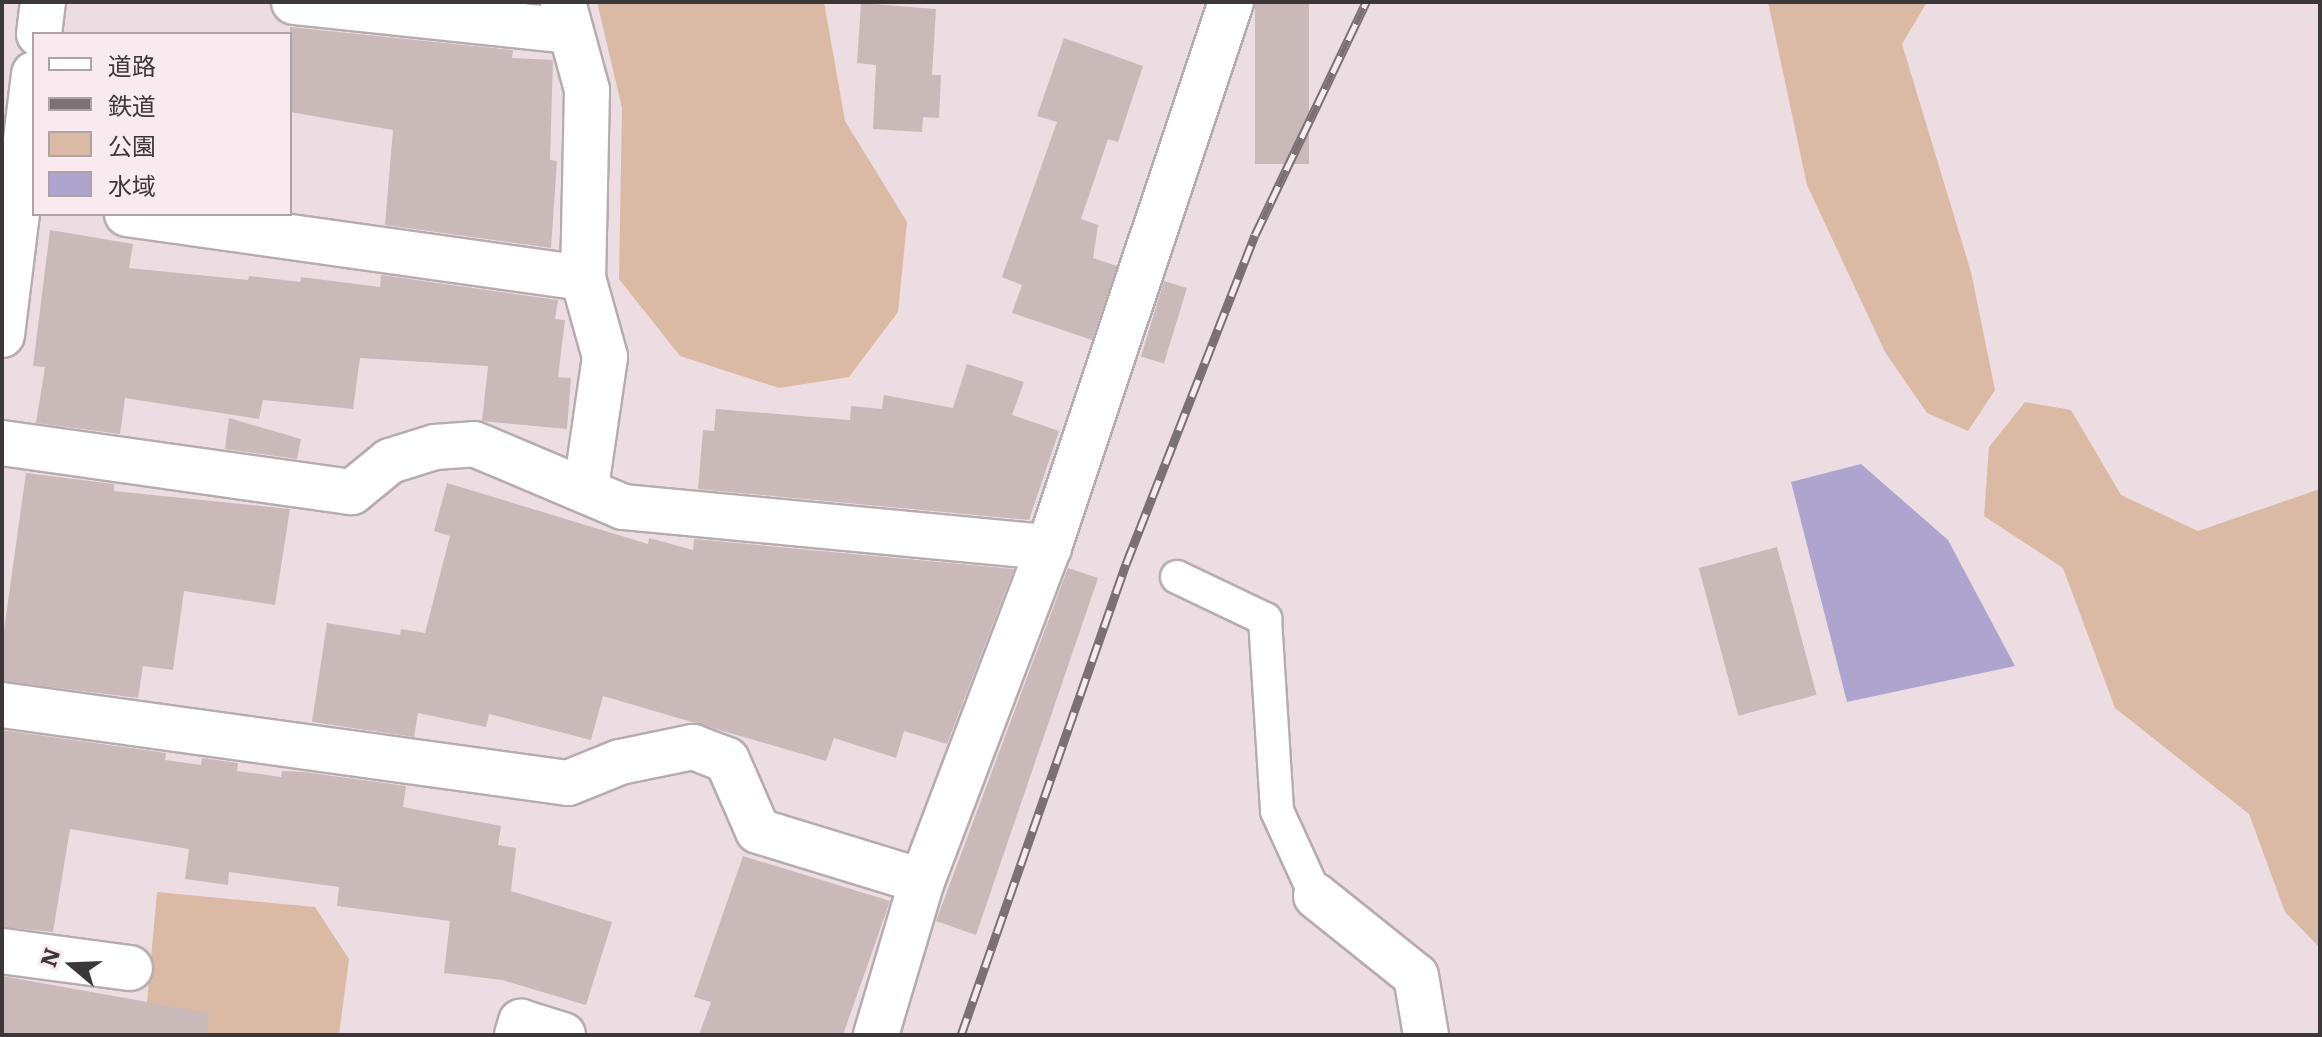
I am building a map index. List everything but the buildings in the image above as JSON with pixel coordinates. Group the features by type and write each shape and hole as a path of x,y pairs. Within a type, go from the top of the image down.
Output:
{"street":[{"path":"39,32 43,2"},
{"path":"294,2 566,17 587,90 583,278 605,357 586,488"},
{"path":"876,1035 922,881 1049,547 1231,2"},
{"path":"2,335 32,90"},
{"path":"141,216 583,278"},
{"path":"2,443 352,492 390,461 435,447 474,444 586,488 623,507 1049,547"},
{"path":"2,705 568,783 620,762 693,747 727,760 758,831 922,881"},
{"path":"1316,896 1416,976 1426,1035"},
{"path":"2,951 130,968"},
{"path":"517,1035 521,1022 563,1035"}],"lane":[{"path":"1177,577 1265,619 1277,811 1316,896"}],"green space":[{"path":"597,2 824,2 845,121 907,222 898,312 849,377 779,388 680,356 619,279 622,108"},
{"path":"1768,2 1927,2 1902,44 1971,272 1995,390 1968,431 1927,413 1885,352 1807,185"},
{"path":"2025,402 2071,410 2121,495 2198,531 2320,489 2320,948 2285,912 2249,814 2115,708 2063,568 1984,516 1989,447"},
{"path":"157,892 315,907 349,959 339,1035 144,1035"}],"water":[{"path":"1861,464 1948,540 2015,666 1847,702 1791,482"}],"railway":[{"path":"961,1035 1126,564 1255,235 1366,2"}]}
